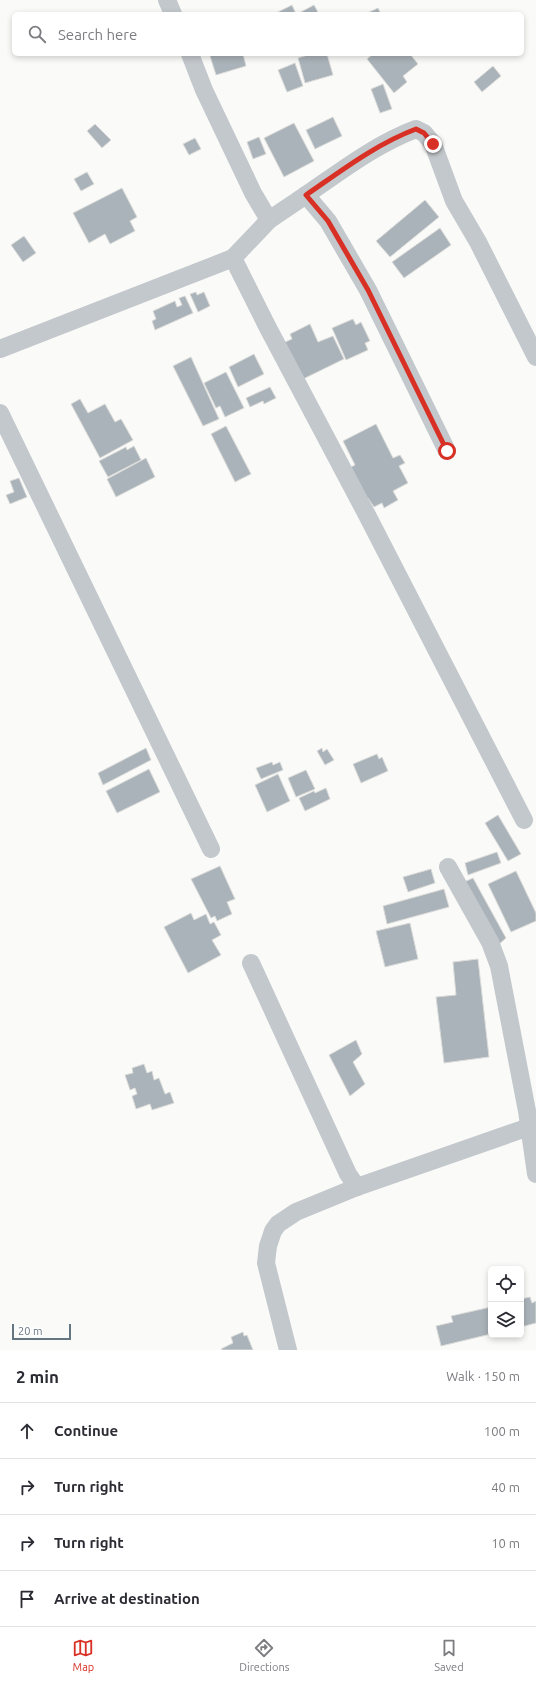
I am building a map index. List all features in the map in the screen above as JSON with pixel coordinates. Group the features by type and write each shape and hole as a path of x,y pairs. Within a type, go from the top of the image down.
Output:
{"street":[{"path":"167,0 172,12"},
{"path":"191,56 204,90 253,193 269,220"},
{"path":"0,348 233,258 269,220 342,170 396,137 416,129 424,133 433,144 454,201 478,242 536,357"},
{"path":"306,195 328,221 368,290 447,451"},
{"path":"233,258 266,326 367,515 524,820"},
{"path":"0,413 211,849"},
{"path":"448,867 490,942 499,966 529,1127 536,1174"},
{"path":"251,963 348,1174 357,1186"},
{"path":"288,1350 266,1263 268,1246 273,1231 278,1224 296,1212 357,1186 529,1127"}],"building":[{"path":"292,5 295,12 278,12"},
{"path":"314,5 318,12 301,12"},
{"path":"378,8 380,12 369,12"},
{"path":"210,56 244,56 246,66 216,75"},
{"path":"304,56 328,56 333,75 305,83 298,58"},
{"path":"371,56 412,56 418,64 403,76 407,82 394,93 367,59"},
{"path":"295,63 303,86 287,92 278,70"},
{"path":"493,66 501,76 482,92 474,82"},
{"path":"383,84 392,109 380,113 371,89"},
{"path":"333,117 342,136 315,149 306,130"},
{"path":"294,123 314,161 284,177 264,138"},
{"path":"95,124 111,140 102,148 87,131"},
{"path":"259,137 266,154 253,159 247,142"},
{"path":"195,138 201,149 189,155 183,144"},
{"path":"87,172 94,184 81,191 74,179"},
{"path":"122,188 137,217 130,221 135,231 110,244 105,234 89,243 73,213"},
{"path":"425,200 439,217 390,257 376,241"},
{"path":"440,228 451,245 404,278 392,262"},
{"path":"24,236 36,253 23,262 11,245"},
{"path":"196,292 197,295 204,292 210,306 198,312 190,294"},
{"path":"185,296 193,313 155,330 152,321 156,319 153,311 175,301 177,307 182,305 179,298"},
{"path":"353,319 356,325 361,322 370,341 365,343 368,350 346,360 332,328"},
{"path":"310,324 318,342 333,336 344,359 301,380 283,343 292,339 290,334"},
{"path":"254,354 264,374 238,387 229,367"},
{"path":"191,357 219,419 203,426 173,366"},
{"path":"226,372 244,408 225,417 220,406 216,408 204,383"},
{"path":"270,387 276,398 264,404 263,401 250,407 246,398"},
{"path":"80,399 88,413 105,404 115,422 121,419 133,440 100,458 71,404"},
{"path":"376,424 393,458 400,455 405,463 399,466 408,483 393,491 398,500 384,508 382,503 374,507 368,498 363,501 347,469 355,465 343,441"},
{"path":"226,426 251,474 235,482 211,434"},
{"path":"134,446 141,460 108,477 99,461 126,447 127,450"},
{"path":"146,458 155,477 116,497 107,479"},
{"path":"19,478 27,497 10,504 6,495 14,492 10,481"},
{"path":"146,748 151,760 103,785 98,773"},
{"path":"322,748 323,752 327,749 334,760 325,765 317,751"},
{"path":"377,754 379,759 382,757 388,771 361,783 353,764"},
{"path":"272,762 273,765 280,762 283,770 261,779 256,768"},
{"path":"149,769 160,792 117,813 106,791"},
{"path":"306,770 315,789 296,797 288,778"},
{"path":"278,774 290,801 267,812 255,785"},
{"path":"326,788 330,799 305,811 299,798 314,791 315,793"},
{"path":"498,815 521,854 508,861 485,823"},
{"path":"497,852 501,863 468,875 465,863"},
{"path":"220,866 235,899 227,902 232,914 217,921 215,916 211,918 191,879"},
{"path":"431,869 435,883 408,892 403,877"},
{"path":"516,871 536,913 536,921 511,932 488,884"},
{"path":"473,878 506,938 497,946 462,883"},
{"path":"444,889 449,907 387,924 383,906"},
{"path":"191,913 194,920 206,914 210,924 214,922 221,935 212,940 221,955 188,973 164,927"},
{"path":"410,923 418,959 385,967 376,931"},
{"path":"478,959 489,1057 444,1063 436,997 456,995 453,962"},
{"path":"356,1040 362,1054 353,1062 365,1084 350,1096 329,1055"},
{"path":"144,1064 147,1073 152,1071 154,1080 159,1078 165,1094 170,1092 174,1103 152,1110 150,1104 136,1109 132,1096 137,1094 135,1088 130,1090 125,1075 133,1073 132,1068"},
{"path":"530,1297 532,1303 536,1301 536,1323 524,1326 524,1302 524,1298"},
{"path":"488,1308 488,1335 441,1346 436,1326 453,1322 451,1316"},
{"path":"243,1332 244,1336 247,1335 253,1350 221,1349 233,1343 231,1337"}],"route":[{"path":"433,144 424,133 416,129 396,137 342,170 306,195 311,203 328,221 368,290 447,451"}]}
